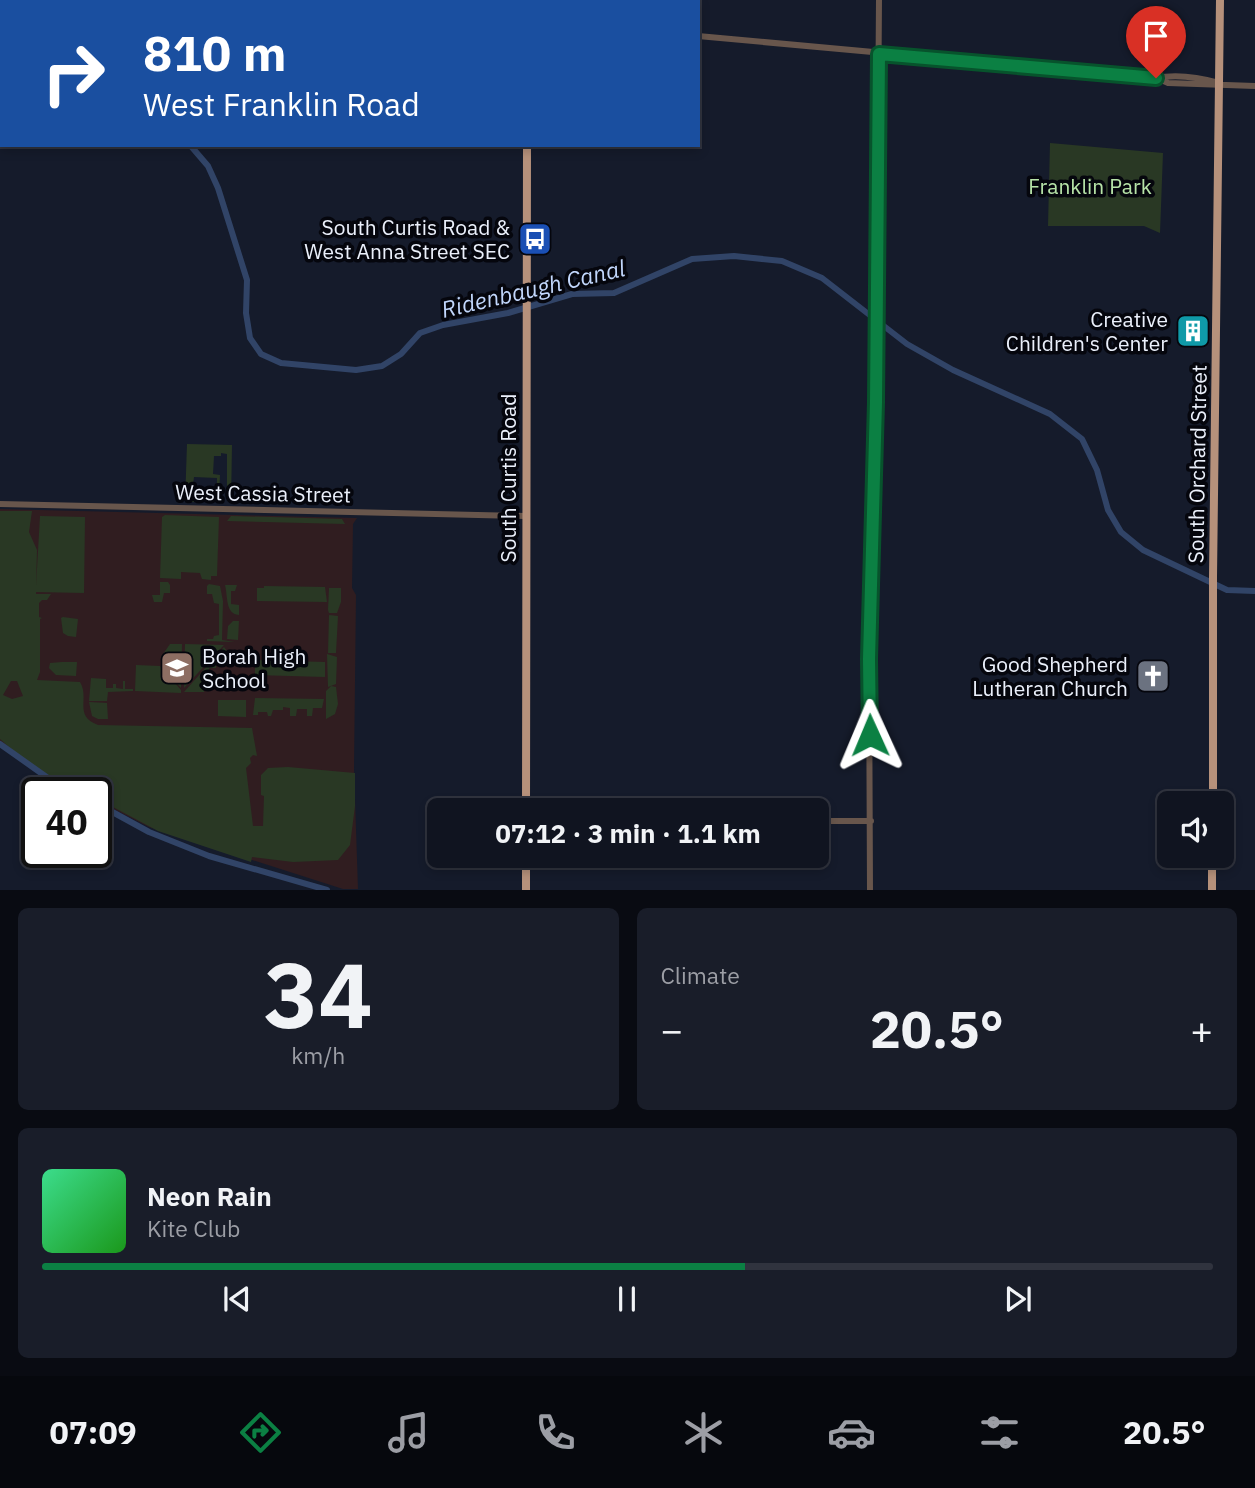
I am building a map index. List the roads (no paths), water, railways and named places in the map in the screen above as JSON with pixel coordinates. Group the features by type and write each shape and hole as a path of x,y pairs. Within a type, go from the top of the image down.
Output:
{"main road":[{"name":"South Orchard Street","path":"1213,791 1220,0"},
{"name":"South Curtis Road","path":"526,798 527,147"},
{"path":"526,868 526,890"},
{"path":"1212,868 1212,890"}],"street":[{"path":"870,890 869,659 877,327 879,0"},
{"path":"700,36 1156,78 1201,78 1219,83 1255,86"},
{"name":"West Cassia Street","path":"0,504 526,516"},
{"path":"829,821 871,821"}],"waterway":[{"name":"Ridenbaugh Canal","path":"192,147 208,166 218,188 247,280 246,313 250,338 261,354 281,363 356,370 382,366 401,354 420,333 443,325 508,313 572,294 614,293 692,259 734,256 782,261 822,278 907,344 953,370 1050,414 1082,439 1097,470 1108,510 1121,532 1143,550 1227,590 1255,591"},
{"path":"0,744 47,777"},
{"path":"112,812 149,832 209,856 327,890"}],"place":[{"name":"South Curtis Road & West Anna Street SEC","path":"535,239"},
{"name":"Creative Children's Center","path":"1193,331"},
{"name":"Borah High School","path":"177,668"},
{"name":"Good Shepherd Lutheran Church","path":"1153,676"}],"park label":[{"name":"Franklin Park","path":"1090,186"}]}
